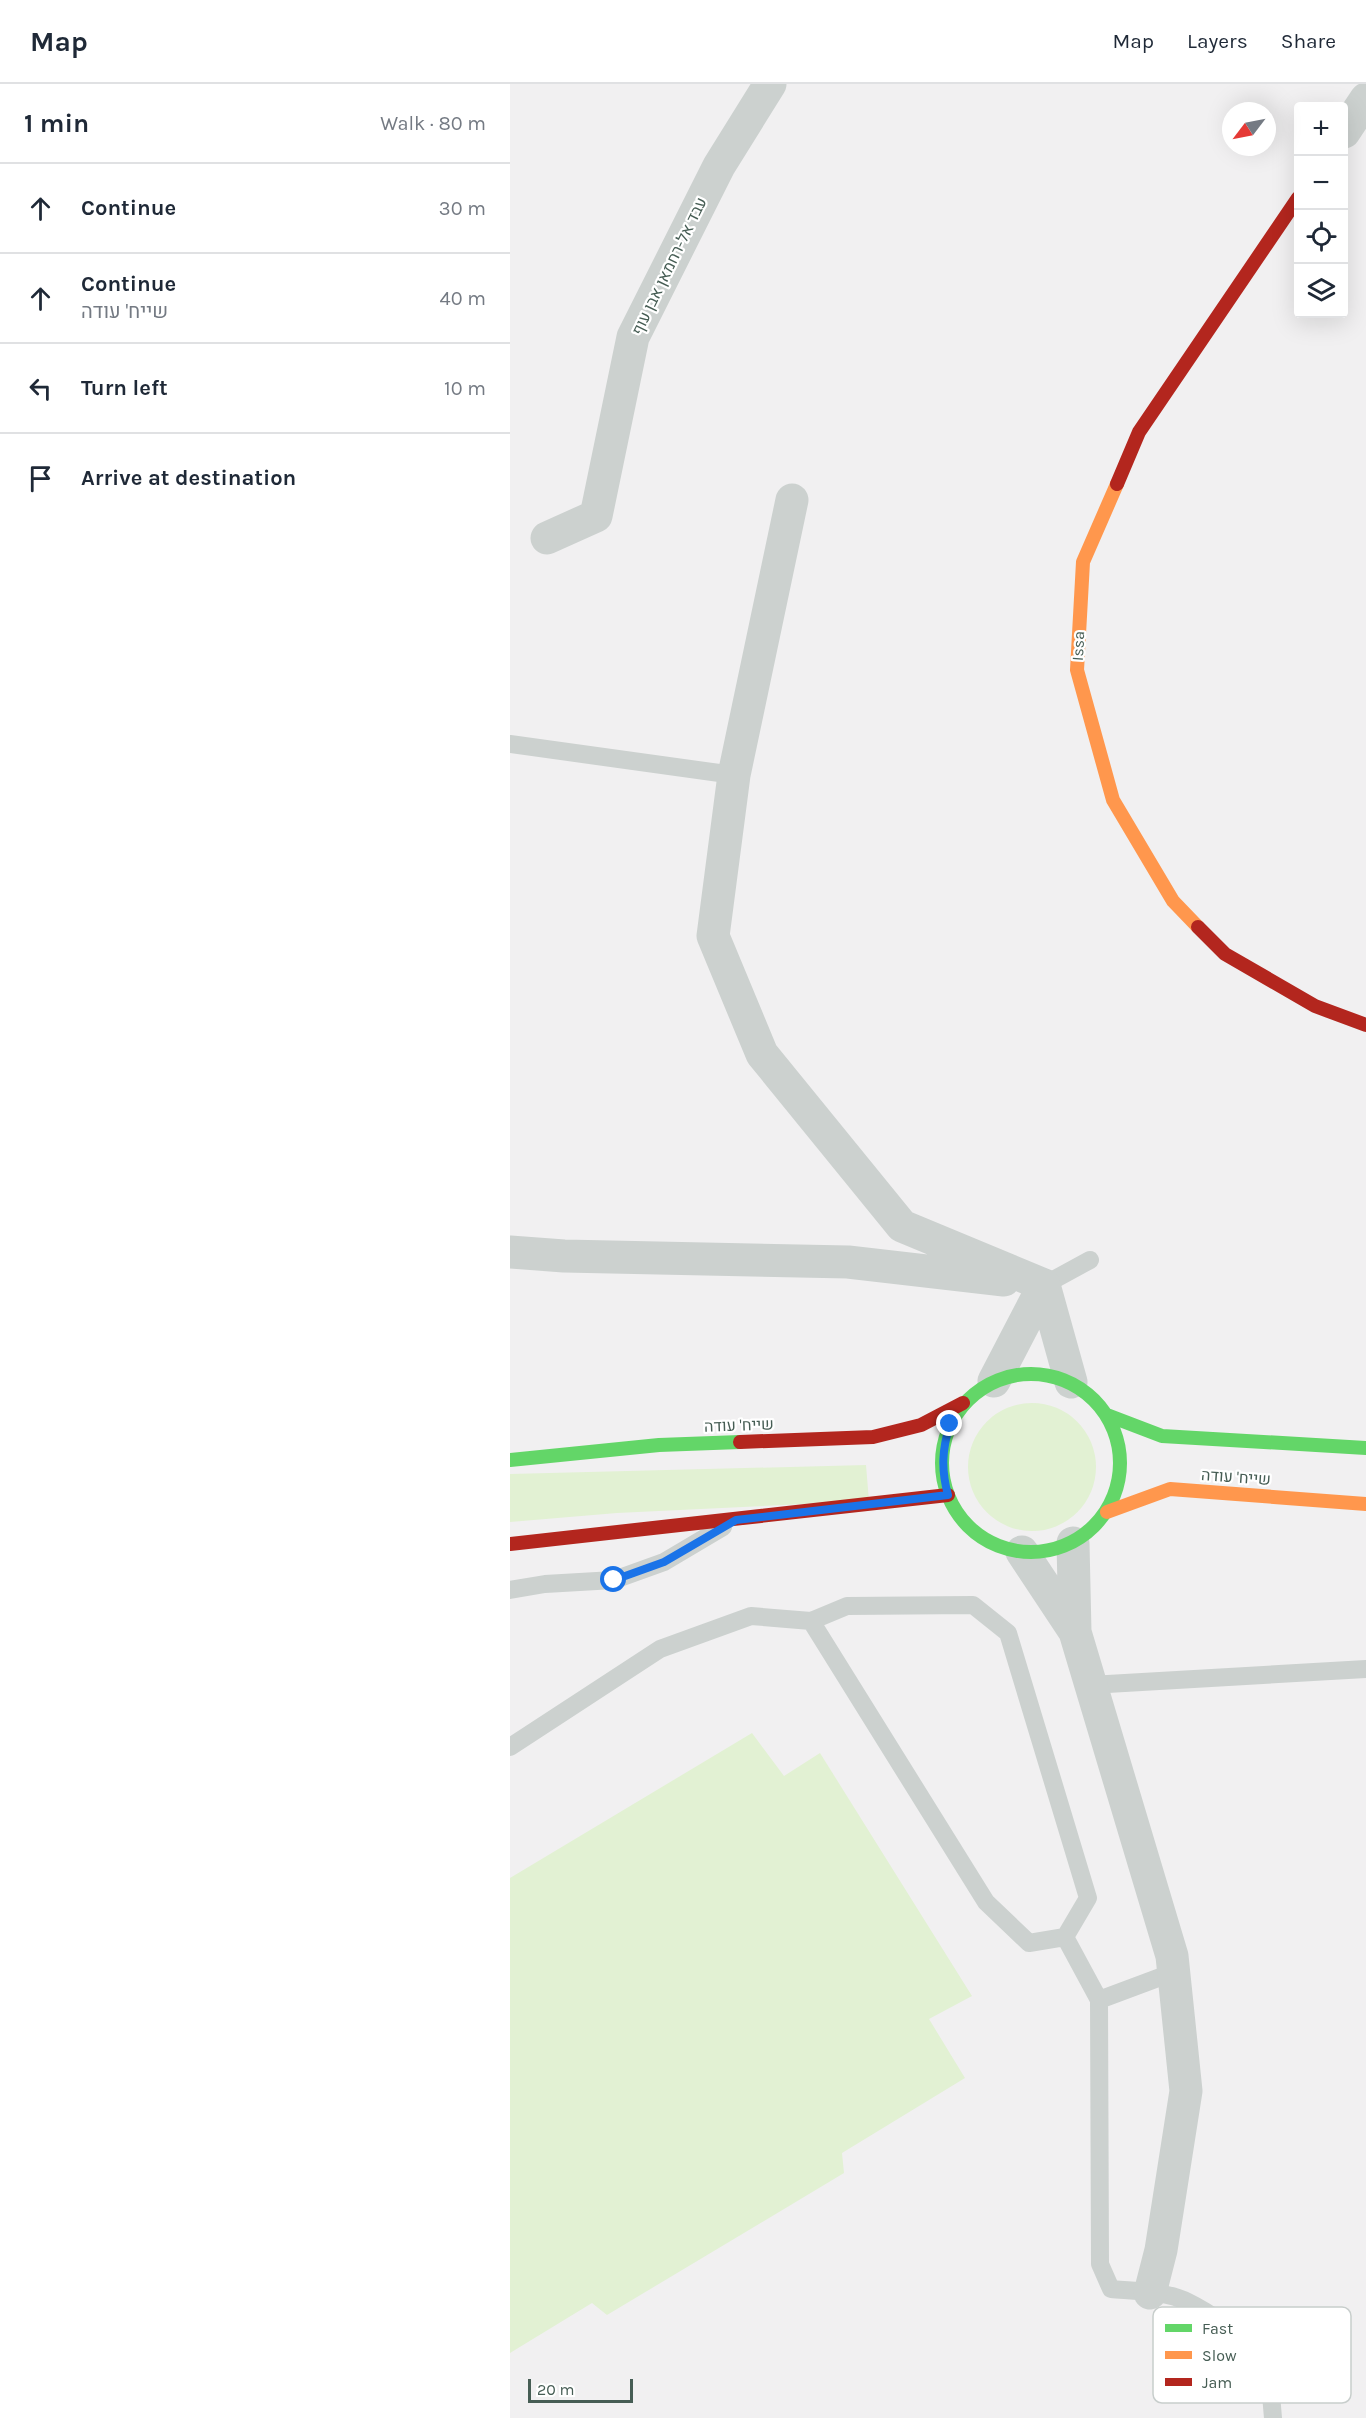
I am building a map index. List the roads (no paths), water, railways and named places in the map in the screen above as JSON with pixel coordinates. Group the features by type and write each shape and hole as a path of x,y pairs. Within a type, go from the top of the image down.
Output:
{"main road":[{"name":"Issa","path":"1294,205 1139,432 1083,562 1077,670 1113,800 1173,901 1225,954 1315,1006 1366,1025"},
{"path":"1028,1373 1046,1374 1071,1382 1091,1396 1107,1415 1118,1438 1121,1463 1118,1489 1107,1512 1092,1529 1073,1543 1052,1550 1022,1552 993,1544 974,1532 958,1515 948,1495 942,1472 943,1447 950,1424 963,1403 994,1381 1028,1373"},
{"name":"שייח' עודה","path":"510,1460 659,1445 873,1437 921,1425 963,1403"},
{"path":"1107,1415 1162,1436 1366,1448"},
{"name":"שייח' עודה","path":"1107,1512 1170,1489 1366,1504"},
{"path":"510,1544 948,1495"}],"street":[{"name":"עבד אל-רחמאן אבן עוף","path":"547,538 596,516 633,337 719,166 770,84"},
{"path":"1348,126 1366,99"},
{"path":"792,500 734,775 713,936 762,1054 902,1226 1044,1285"},
{"path":"510,1252 564,1256 848,1262 1044,1285"},
{"path":"994,1381 1044,1285"},
{"path":"1044,1285 1071,1382"},
{"path":"1073,1543 1075,1632 1169,1944 1174,1972 1186,2091 1161,2250 1150,2293"},
{"path":"1022,1552 1075,1632"}],"lane":[{"path":"510,744 734,775"},
{"path":"1044,1285 1090,1260"},
{"path":"510,1590 545,1584 614,1580 664,1562 736,1520"},
{"path":"510,1747 660,1649 751,1616 811,1621 847,1606 974,1605 1008,1633 1088,1898 1065,1937"},
{"path":"811,1621 986,1902 1029,1943 1065,1937"},
{"path":"1090,1684 1366,1669"},
{"path":"1065,1937 1099,2000 1100,2264 1111,2289 1150,2293 1187,2301 1196,2307"},
{"path":"1099,2000 1174,1972"},
{"path":"1272,2403 1273,2418"}]}
